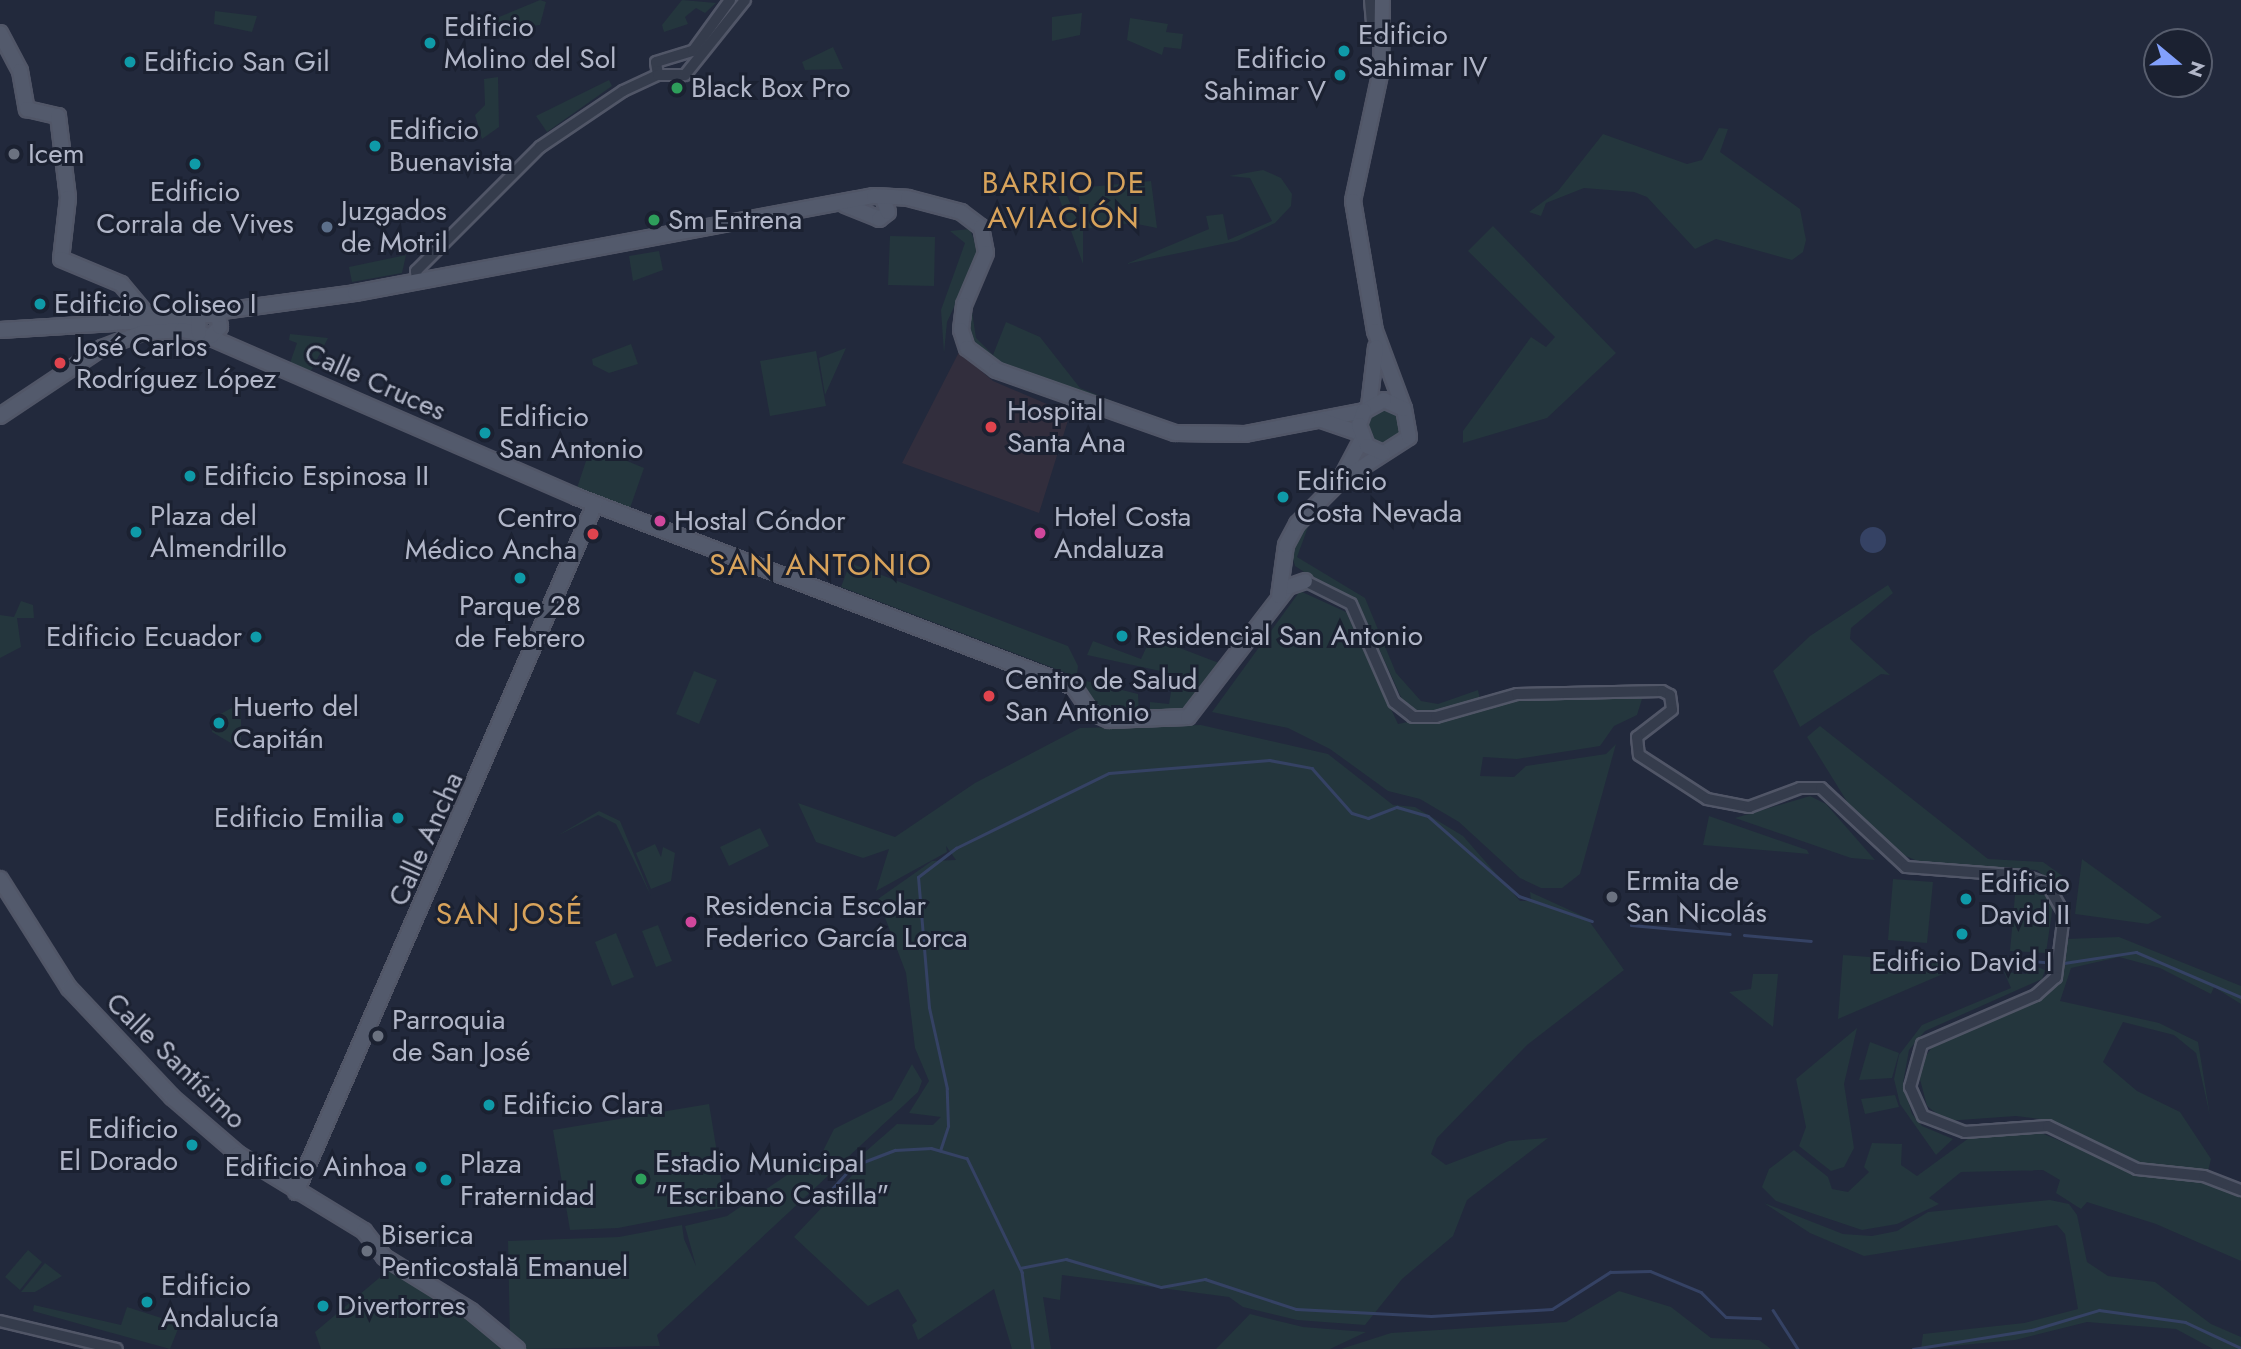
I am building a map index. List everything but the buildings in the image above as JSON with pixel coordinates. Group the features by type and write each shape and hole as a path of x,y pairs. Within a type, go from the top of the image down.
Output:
{"main road":[{"path":"1339,482 1357,438 1376,369 1375,331 1353,201 1382,0"},
{"path":"0,33 20,71 27,109 58,116 68,198 61,259 121,284 152,321 182,330"},
{"path":"208,329 215,312 246,311 417,282 845,205 876,205 913,200 961,212 981,227 986,253 964,305 961,330 967,348 996,370 1175,433 1245,434 1321,420 1384,401 1404,409"},
{"path":"0,330 152,321 208,329 246,311"},
{"name":"Calle Cruces","path":"0,416 78,361 130,335 208,329 229,346 594,504 1073,687 1091,712 1110,720 1188,717 1282,596"},
{"path":"1282,596 1297,524 1339,482 1409,437 1404,409 1375,331"},
{"path":"1321,420 1383,453"},
{"name":"Calle Ancha","path":"296,1192 594,504"},
{"path":"1282,596 1305,582 1287,563"},
{"name":"Calle Santísimo","path":"0,879 69,988 136,1063 218,1138 296,1192 363,1231 384,1256 471,1311 517,1349"}],"street":[{"path":"658,75 656,62 692,51 730,0"},
{"path":"417,282 416,271 540,147 658,75 685,75 744,0"},
{"path":"1370,0 1378,32"},
{"path":"1305,582 1351,604 1394,702 1413,717 1436,717 1517,694 1661,691 1671,695 1672,710 1637,737 1639,755 1707,799 1749,807 1800,788 1821,788 1906,867 2025,876 2047,884 2063,914 2056,977 2036,995 1922,1044 1910,1071 1919,1109 1948,1130 2049,1126 2137,1169 2204,1176 2241,1190"},
{"path":"0,1321 117,1349"}],"shaded area":[{"path":"540,0 546,2 540,25 496,30 494,19"},
{"path":"682,0 716,3 705,13 696,8 685,17 688,24 664,32 662,25"},
{"path":"215,11 257,16 252,32 214,24"},
{"path":"1082,13 1080,35 1052,41 1052,17"},
{"path":"1130,18 1168,24 1166,32 1183,34 1181,49 1164,47 1162,55 1127,40"},
{"path":"833,47 843,69 805,70 802,62"},
{"path":"498,77 499,127 482,139 475,115 485,105 484,79"},
{"path":"609,80 612,86 547,132 536,116"},
{"path":"1719,128 1728,129 1720,152 1800,209 1806,240 1803,252 1792,260 1716,239 1695,249 1647,197 1634,192 1584,188 1546,203 1541,216 1529,212 1558,191 1603,134 1687,164 1702,160"},
{"path":"1263,170 1281,178 1292,194 1291,206 1275,223 1237,241 1126,264 1209,229 1206,216 1223,214 1228,240 1272,221 1250,178 1229,176"},
{"path":"1151,181 1157,228 1132,223 1083,229 1083,264 1057,192 1065,192 1082,228 1078,188"},
{"path":"1493,226 1616,353 1547,418 1463,443 1463,431 1531,337 1546,347 1555,337 1468,251"},
{"path":"970,229 979,254 947,322 944,353 941,310 965,243 950,231"},
{"path":"890,236 935,237 934,286 888,285"},
{"path":"659,251 663,270 633,281 629,256"},
{"path":"406,255 402,273 352,282 349,267"},
{"path":"971,305 976,338 993,355 1006,322 1040,337 1080,388 1152,417 991,359 971,340"},
{"path":"290,334 328,338 311,371 290,363 297,343 289,340"},
{"path":"631,344 638,364 609,373 593,365 592,359"},
{"path":"846,348 829,386 825,395 819,358"},
{"path":"816,351 826,406 770,416 760,361"},
{"name":"Hospital Santa Ana","path":"959,352 993,381 1070,414 1039,513 902,463"},
{"path":"1382,405 1400,412 1403,437 1385,447 1371,443 1364,423"},
{"path":"591,446 644,468 629,511 576,491"},
{"path":"1358,475 1308,527 1297,557 1365,598 1396,673 1421,701 1438,704 1478,690 1480,699 1424,713 1405,706 1361,609 1295,566 1291,552 1306,522"},
{"path":"850,563 1068,646 1078,666 1076,683 1064,672 841,587"},
{"path":"1888,585 1893,593 1851,628 1850,639 1890,675 1881,674 1800,727 1773,671 1810,636"},
{"path":"1300,591 1346,612 1398,724 1517,699 1642,699 1637,715 1614,726 1600,746 1517,759 1483,757 1480,776 1514,777 1526,766 1606,754 1616,744 1580,874 1562,888 1541,888 1520,878 1459,822 1420,799 1388,791 1330,749 1288,728 1212,712"},
{"path":"21,601 33,605 34,618 17,618 21,647 0,658 0,615 14,617"},
{"path":"1268,601 1185,710 1150,713 1150,702 1169,704 1174,674 1087,655 1093,641 1141,659 1151,637 1219,663"},
{"path":"694,671 717,680 699,724 676,714"},
{"path":"1082,680 1138,694 1139,713 1108,714 1096,708"},
{"path":"241,703 241,749 212,732 213,718"},
{"path":"1201,725 1328,754 1393,805 1415,807 1463,836 1520,901 1531,901 1530,892 1587,918 1624,970 1527,1045 1437,1138 1431,1154 1446,1165 1509,1141 1548,1138 1467,1200 1453,1236 1402,1279 1365,1325 1297,1320 1243,1307 1229,1297 1062,1275 1060,1300 1043,1297 1051,1349 1012,1349 994,1289 918,1340 912,1325 917,1321 898,1289 868,1306 794,1237 862,1165 857,1159 897,1124 933,1125 941,1117 909,1113 929,1081 915,1048 906,973 878,899 932,861 956,860 946,846 947,852 876,891 889,849 863,858 816,842 798,803 895,837 975,783 1080,728"},
{"path":"1820,726 1988,859 2043,862 2064,877 2068,895 2037,870 1925,864 1896,852 1851,808 1807,737"},
{"path":"1810,796 1826,804 1875,860 1851,858 1735,818"},
{"path":"599,811 620,821 651,896 616,824 598,815 557,836"},
{"path":"1709,816 1807,850 1809,854 1703,845"},
{"path":"760,828 769,846 729,866 720,847"},
{"path":"655,844 661,857 663,847 675,853 671,881 651,889 636,853"},
{"path":"2082,859 2162,917 2148,924 2075,914"},
{"path":"1893,879 1933,882 1927,943 1888,940"},
{"path":"2016,884 2039,889 2053,905 2046,953 2010,951"},
{"path":"658,925 672,961 656,967 642,931"},
{"path":"616,933 634,977 612,986 595,942"},
{"path":"2119,937 2241,986 2241,1004 2214,987 2211,994 2160,968 2119,957 2071,968 2060,1001 2159,1023 2198,1042 2210,1116 2196,1053 2174,1035 2123,1022 2103,1062 2137,1091 2180,1112 2211,1159 2208,1171 2135,1163 2054,1121 2016,1116 1946,1121 1927,1106 1917,1068 1938,1039 2053,988 2067,939"},
{"path":"1843,955 1961,964 1964,965 1838,1019"},
{"path":"2028,963 2045,970 2042,979 1925,1031 1909,1050 1903,1083 1912,1114 1922,1126 1953,1139 1936,1155 1900,1104 1894,1079 1899,1055 1922,1025 2011,988 2004,972 2026,974"},
{"path":"1753,974 1778,974 1773,1027 1729,992 1751,989"},
{"path":"1857,1028 1844,1084 1854,1148 1844,1167 1831,1171 1799,1146 1806,1127 1796,1079"},
{"path":"1870,1042 1899,1053 1892,1078 1859,1080"},
{"path":"912,1064 922,1081 918,1092 657,1335 660,1346 524,1349 510,1339 508,1241 619,1237 682,1225 684,1239 696,1266 685,1226 727,1216 790,1173 812,1173 834,1129 892,1100"},
{"path":"1895,1095 1899,1107 1865,1114 1861,1099"},
{"name":"Estadio Municipal \"Escribano Castilla\"","path":"709,1104 726,1207 618,1228 570,1230 553,1130"},
{"path":"2032,1129 2136,1173 2203,1182 2241,1197 2241,1261 2156,1224 2087,1202 2081,1209 2056,1193 2060,1180 2043,1170 1961,1172 1929,1198 1939,1204 1897,1224 1862,1230 1776,1201 1762,1187 1769,1169 1794,1150 1828,1177 1832,1189 1848,1192 1869,1172 1864,1167 1872,1143 1902,1144 1901,1165 1917,1176 1969,1138"},
{"path":"2050,1200 2069,1204 2077,1215 2087,1262 2108,1276 2155,1282 2211,1324 2241,1337 2241,1349 2213,1349 2176,1329 2087,1322 2015,1340 1921,1349 1923,1334 2024,1323 2078,1309 2065,1234 2057,1225 1864,1256 1810,1233 1764,1203 1843,1234 1872,1236 1897,1231 1928,1212"},
{"path":"28,1250 42,1262 20,1290 5,1277"},
{"path":"45,1263 62,1276 35,1292 21,1292"},
{"path":"391,1268 444,1302 505,1349 321,1349 315,1332"},
{"path":"1619,1291 1671,1307 1711,1338 1759,1340 1771,1349 1341,1349 1391,1333 1566,1322"},
{"path":"34,1305 121,1325 127,1307 180,1324 170,1349 33,1311"},
{"path":"1250,1314 1303,1327 1366,1332 1330,1349 1216,1349"}],"water":[{"path":"1873,527 1882,531 1886,540 1882,549 1873,553 1864,549 1860,540 1864,531"}],"waterway":[{"path":"940,1151 948,1126 947,1089 929,1008 918,877 956,848 1109,773 1269,760 1312,768 1352,813 1368,818 1397,807 1428,816 1519,896 1592,921"},
{"path":"1631,925 1730,934"},
{"path":"1744,935 1811,941"},
{"path":"2064,963 2136,952 2241,997"},
{"path":"2032,961 2053,963"},
{"path":"817,1205 853,1166 895,1150 931,1148 967,1158 1022,1272 1033,1349"},
{"path":"1020,1268 1066,1259 1161,1287 1205,1279 1296,1309 1431,1316 1552,1309 1610,1272 1650,1271 1701,1292 1726,1317 1760,1318"},
{"path":"1773,1310 1798,1349"},
{"path":"1913,1349 2032,1330 2099,1310 2185,1322 2241,1348"}],"place":[{"name":"Edificio Molino del Sol","path":"430,43"},
{"name":"Edificio Sahimar IV","path":"1344,51"},
{"name":"Edificio San Gil","path":"130,62"},
{"name":"Edificio Sahimar V","path":"1340,75"},
{"name":"Black Box Pro","path":"677,88"},
{"name":"Edificio Buenavista","path":"375,146"},
{"name":"Icem","path":"14,154"},
{"name":"Edificio Corrala de Vives","path":"195,164"},
{"name":"Sm Entrena","path":"654,220"},
{"name":"Juzgados de Motril","path":"327,227"},
{"name":"Edificio Coliseo I","path":"40,304"},
{"name":"José Carlos Rodríguez López","path":"60,363"},
{"name":"Hospital Santa Ana","path":"991,427"},
{"name":"Edificio San Antonio","path":"485,433"},
{"name":"Edificio Espinosa II","path":"190,476"},
{"name":"Edificio Costa Nevada","path":"1283,497"},
{"name":"Hostal Cóndor","path":"660,521"},
{"name":"Plaza del Almendrillo","path":"136,532"},
{"name":"Hotel Costa Andaluza","path":"1040,533"},
{"name":"Centro Médico Ancha","path":"593,534"},
{"name":"Parque 28 de Febrero","path":"520,578"},
{"name":"Residencial San Antonio","path":"1122,636"},
{"name":"Edificio Ecuador","path":"256,637"},
{"name":"Centro de Salud San Antonio","path":"989,696"},
{"name":"Huerto del Capitán","path":"219,723"},
{"name":"Edificio Emilia","path":"398,818"},
{"name":"Ermita de San Nicolás","path":"1612,897"},
{"name":"Edificio David II","path":"1966,899"},
{"name":"Residencia Escolar Federico García Lorca","path":"691,922"},
{"name":"Edificio David I","path":"1962,934"},
{"name":"Parroquia de San José","path":"378,1036"},
{"name":"Edificio Clara","path":"489,1105"},
{"name":"Edificio El Dorado","path":"192,1145"},
{"name":"Edificio Ainhoa","path":"421,1167"},
{"name":"Estadio Municipal \"Escribano Castilla\"","path":"641,1179"},
{"name":"Plaza Fraternidad","path":"446,1180"},
{"name":"Biserica Penticostală Emanuel","path":"367,1251"},
{"name":"Edificio Andalucía","path":"147,1302"},
{"name":"Divertorres","path":"323,1306"}],"district":[{"name":"BARRIO DE AVIACIÓN","path":"1064,200"},
{"name":"SAN ANTONIO","path":"821,565"},
{"name":"SAN JOSÉ","path":"510,914"}]}
